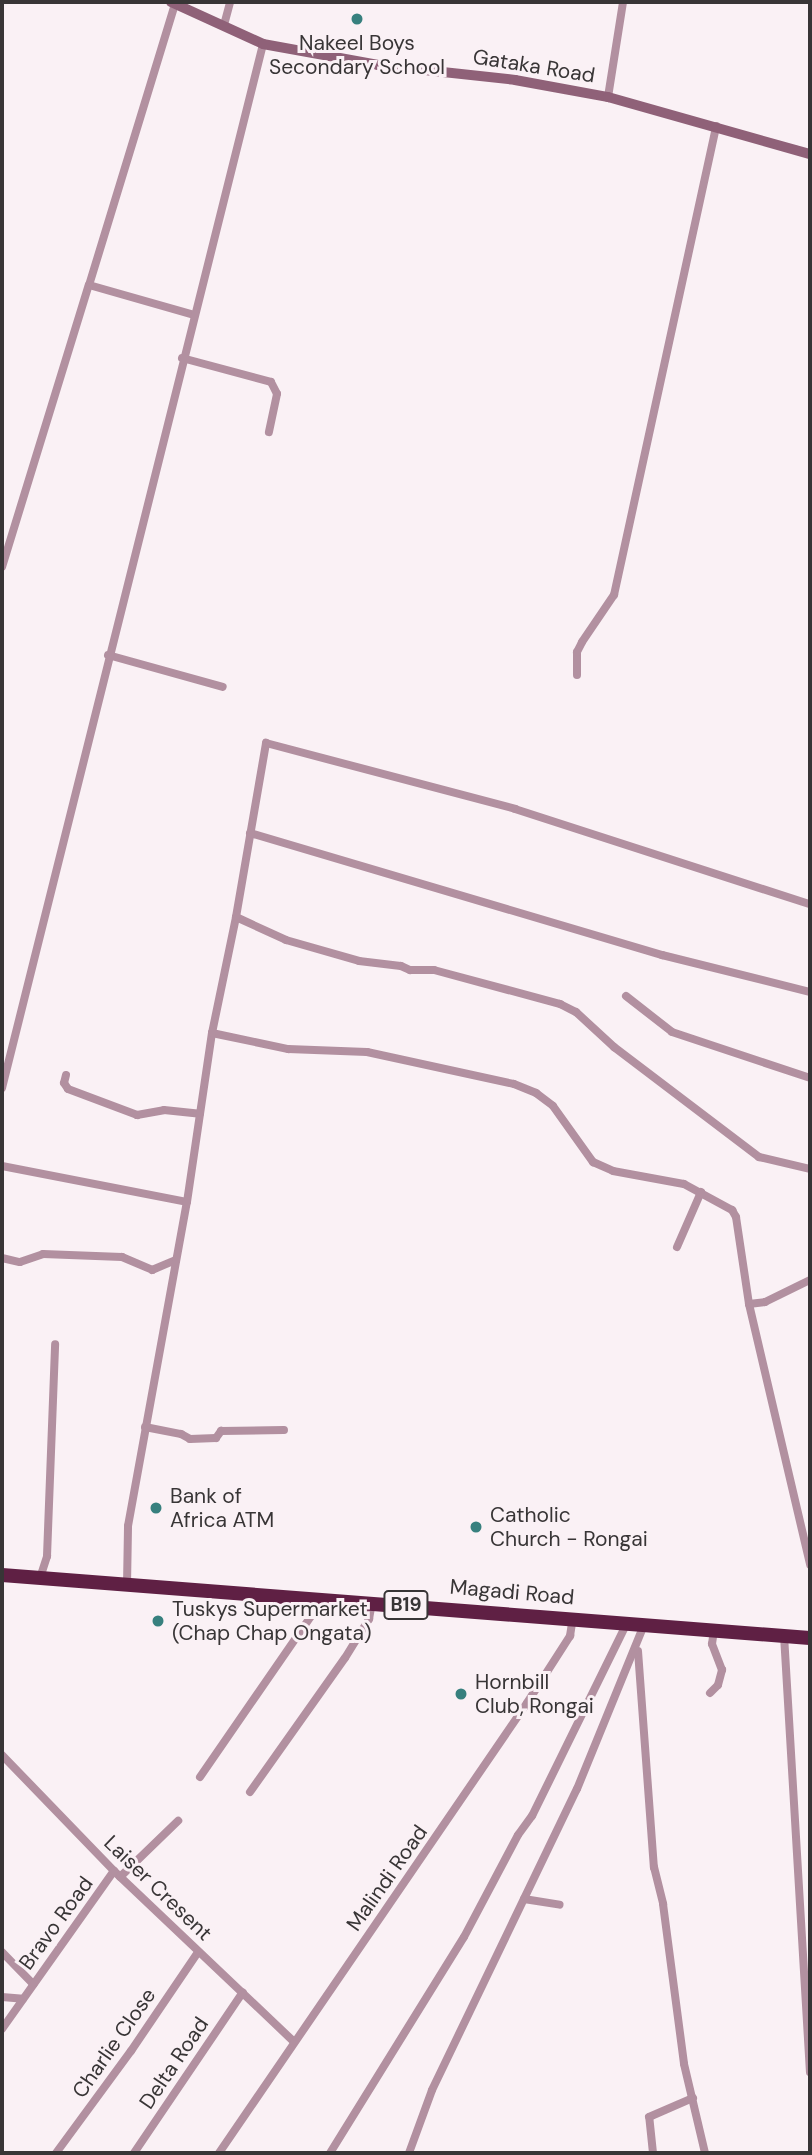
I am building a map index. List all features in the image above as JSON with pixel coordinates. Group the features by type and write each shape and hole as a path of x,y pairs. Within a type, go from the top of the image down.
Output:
{"highway":[{"name":"Magadi Road","path":"2,1575 810,1638"}],"street":[{"path":"224,25 230,2"},
{"path":"608,97 623,2"},
{"path":"2,567 173,3"},
{"name":"Gataka Road","path":"173,3 262,44 378,65 515,80 608,97 810,154"},
{"path":"2,1088 262,44"},
{"path":"577,675 577,652 614,595 716,126"},
{"path":"89,285 194,315"},
{"path":"182,358 271,382 277,394 269,432"},
{"path":"108,655 223,687"},
{"path":"127,1585 128,1526 187,1202 212,1033 236,917 266,743 514,809 810,904"},
{"path":"250,833 662,955 810,992"},
{"path":"236,917 286,940 359,961 401,965 410,970 434,970 560,1004 576,1012 614,1047 759,1157 810,1169"},
{"path":"626,996 671,1032 810,1079"},
{"path":"212,1033 298,1050 367,1052 514,1084 536,1093 553,1106 593,1162 613,1171 684,1184 720,1201 736,1217 749,1304 810,1565"},
{"path":"66,1075 64,1083 68,1088 137,1115 164,1110 200,1114"},
{"path":"2,1166 187,1202"},
{"path":"677,1247 701,1192"},
{"path":"2,1258 20,1262 43,1254 122,1257 152,1269 176,1259"},
{"path":"749,1304 765,1302 810,1280"},
{"path":"40,1578 47,1556 55,1344"},
{"path":"145,1427 181,1434 190,1439 216,1438 221,1431 284,1430"},
{"path":"200,1777 311,1616 307,1598"},
{"path":"250,1792 345,1658 369,1619 372,1602"},
{"name":"Malindi Road","path":"219,2153 293,2041 527,1703 570,1636 573,1618"},
{"path":"330,2153 464,1937 518,1835 536,1807 627,1623"},
{"path":"409,2153 432,2090 577,1789 638,1648 644,1625"},
{"path":"710,1693 718,1685 722,1670 712,1644 714,1629"},
{"path":"784,1635 810,2072"},
{"path":"638,1648 654,1867 663,1904 684,2064 705,2153"},
{"name":"Laiser Cresent","path":"2,1755 117,1874 293,2041"},
{"name":"Bravo Road","path":"2,2029 117,1874 178,1821"},
{"path":"524,1899 560,1905"},
{"path":"2,1952 33,1984"},
{"name":"Charlie Close","path":"56,2153 131,2051 198,1952"},
{"name":"Delta Road","path":"134,2153 243,1992"},
{"path":"2,1997 23,1998"},
{"path":"653,2153 649,2117 693,2098"}],"place":[{"name":"Nakeel Boys Secondary School","path":"357,19"},
{"name":"Bank of Africa ATM","path":"156,1508"},
{"name":"Catholic Church - Rongai","path":"476,1527"},
{"name":"Tuskys Supermarket (Chap Chap Ongata)","path":"158,1621"},
{"name":"Hornbill Club, Rongai","path":"461,1694"}]}
